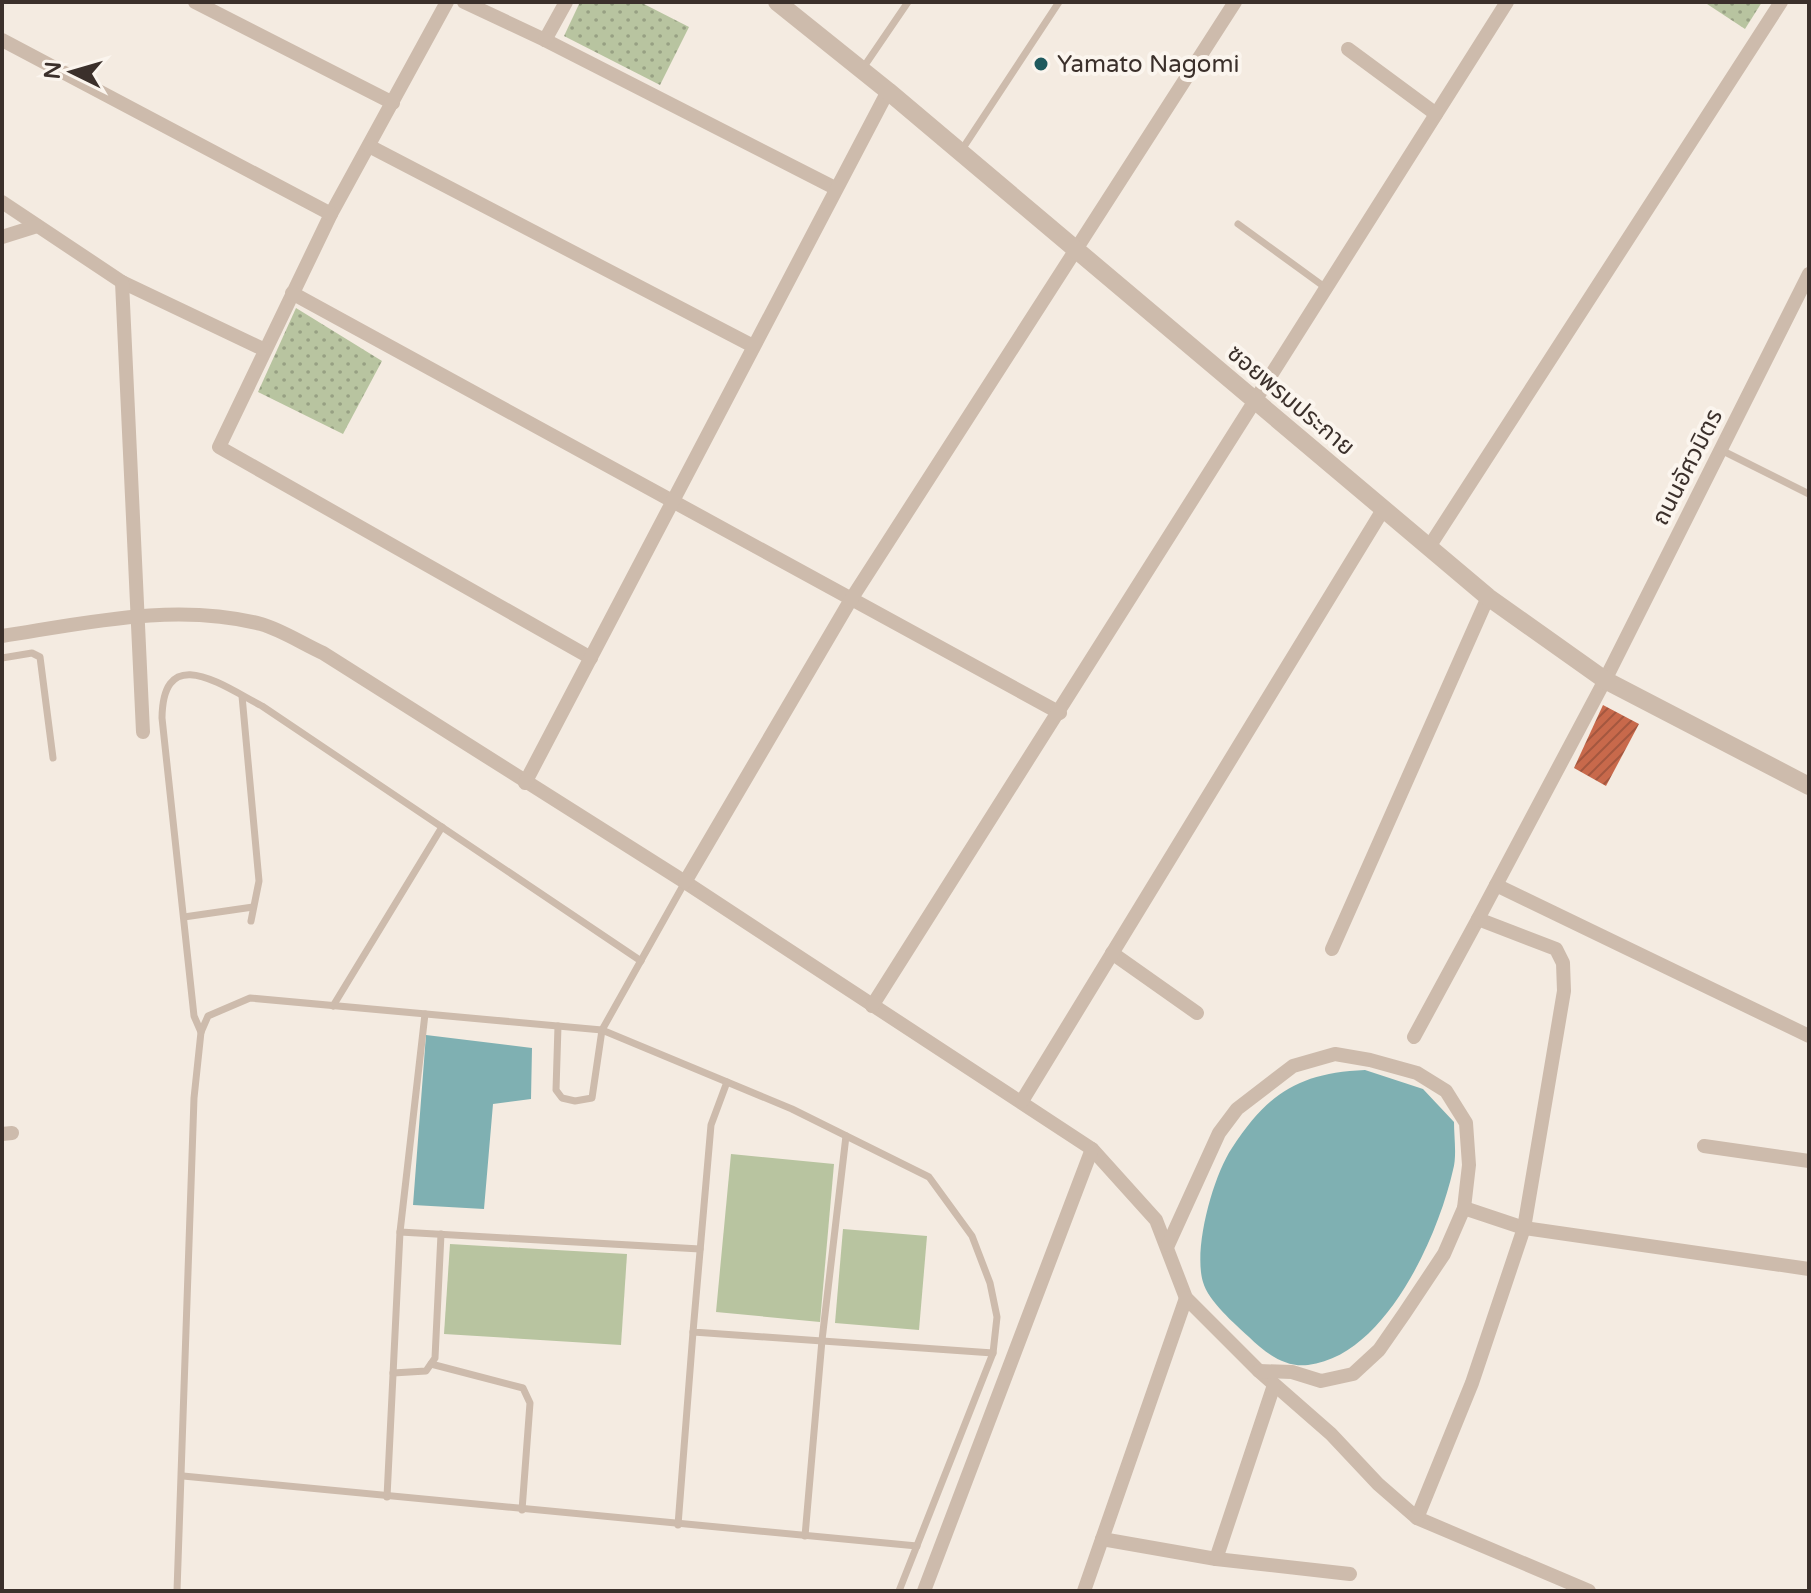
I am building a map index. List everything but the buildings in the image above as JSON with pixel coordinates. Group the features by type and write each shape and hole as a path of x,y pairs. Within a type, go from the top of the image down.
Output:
{"street":[{"path":"195,2 393,103"},
{"path":"447,2 331,214 263,349 219,447 591,658"},
{"path":"464,2 835,188"},
{"path":"545,40 566,2"},
{"name":"ซอยพรมประกาย","path":"777,2 888,91 1488,597 1605,680 1809,786"},
{"path":"685,882 850,601 1235,2"},
{"path":"872,1006 1507,2"},
{"path":"1429,547 1781,2"},
{"path":"2,40 331,214"},
{"path":"1348,49 1436,114"},
{"path":"525,783 888,91"},
{"path":"369,146 753,346"},
{"path":"2,202 122,282 263,349"},
{"path":"2,237 37,226"},
{"name":"ถนนอัศวมิตร","path":"1414,1037 1605,680 1809,274"},
{"path":"122,282 143,732"},
{"path":"292,293 850,601 1060,713"},
{"path":"1022,1101 1384,508"},
{"path":"1332,949 1488,597"},
{"path":"2,636 136,615 212,616 263,624 323,653 685,882 1092,1149 1156,1220 1186,1298 1259,1371 1417,1518 1589,1591"},
{"path":"1496,885 1809,1036"},
{"path":"1417,1518 1472,1383 1524,1228 1564,991 1563,963 1556,949 1478,919"},
{"path":"1112,953 1197,1013"},
{"path":"1168,1245 1219,1133 1237,1109 1293,1066 1335,1054 1417,1073 1446,1091 1466,1123 1469,1165 1464,1208 1444,1254 1404,1314 1379,1350 1353,1374 1321,1381 1292,1372 1259,1371"},
{"path":"1704,1146 1809,1161"},
{"path":"924,1591 1092,1149"},
{"path":"1464,1208 1524,1228 1809,1269"},
{"path":"1084,1591 1186,1298"},
{"path":"1216,1559 1274,1385"},
{"path":"1102,1539 1216,1559 1350,1574"}],"lane":[{"path":"861,70 908,2"},
{"path":"960,152 1059,2"},
{"path":"1238,224 1326,288"},
{"path":"1721,450 1809,494"},
{"path":"2,658 32,653 40,657 53,758"},
{"path":"201,1032 194,1016 163,694 179,676 200,675 242,696 641,961"},
{"path":"242,696 259,881 251,921"},
{"path":"333,1006 442,827"},
{"path":"558,1026 556,1090 562,1098 575,1101 592,1098 602,1030 685,882"},
{"path":"184,917 253,907"},
{"path":"177,1591 194,1098 201,1032 208,1016 250,998 602,1030 727,1082 929,1177 972,1236 990,1283 997,1317 993,1353 899,1591"},
{"path":"387,1497 400,1232 425,1014"},
{"path":"678,1525 711,1125 727,1082"},
{"path":"805,1536 822,1340 846,1136"},
{"path":"400,1232 700,1249"},
{"path":"393,1373 426,1371 435,1358 441,1234"},
{"path":"693,1332 993,1353"},
{"path":"431,1364 523,1388 530,1403 522,1510"},
{"path":"183,1476 917,1546"}],"green space":[{"path":"580,2 640,2 689,27 660,85 564,36"},
{"path":"1704,2 1762,2 1745,29"},
{"path":"296,308 382,361 343,434 258,392"},
{"path":"731,1154 834,1164 820,1322 716,1312"},
{"path":"843,1229 927,1236 919,1330 835,1323"},
{"path":"450,1244 627,1254 621,1345 444,1334"}],"water":[{"path":"426,1035 532,1048 531,1099 493,1104 484,1209 413,1205"},
{"path":"1365,1070 1423,1089 1454,1122 1453,1170 1446,1197 1421,1259 1384,1317 1361,1340 1336,1357 1308,1365 1291,1364 1255,1343 1210,1297 1201,1268 1207,1213 1225,1160 1245,1129 1272,1100 1303,1081"}],"place":[{"name":"Yamato Nagomi","path":"1041,64"}]}
